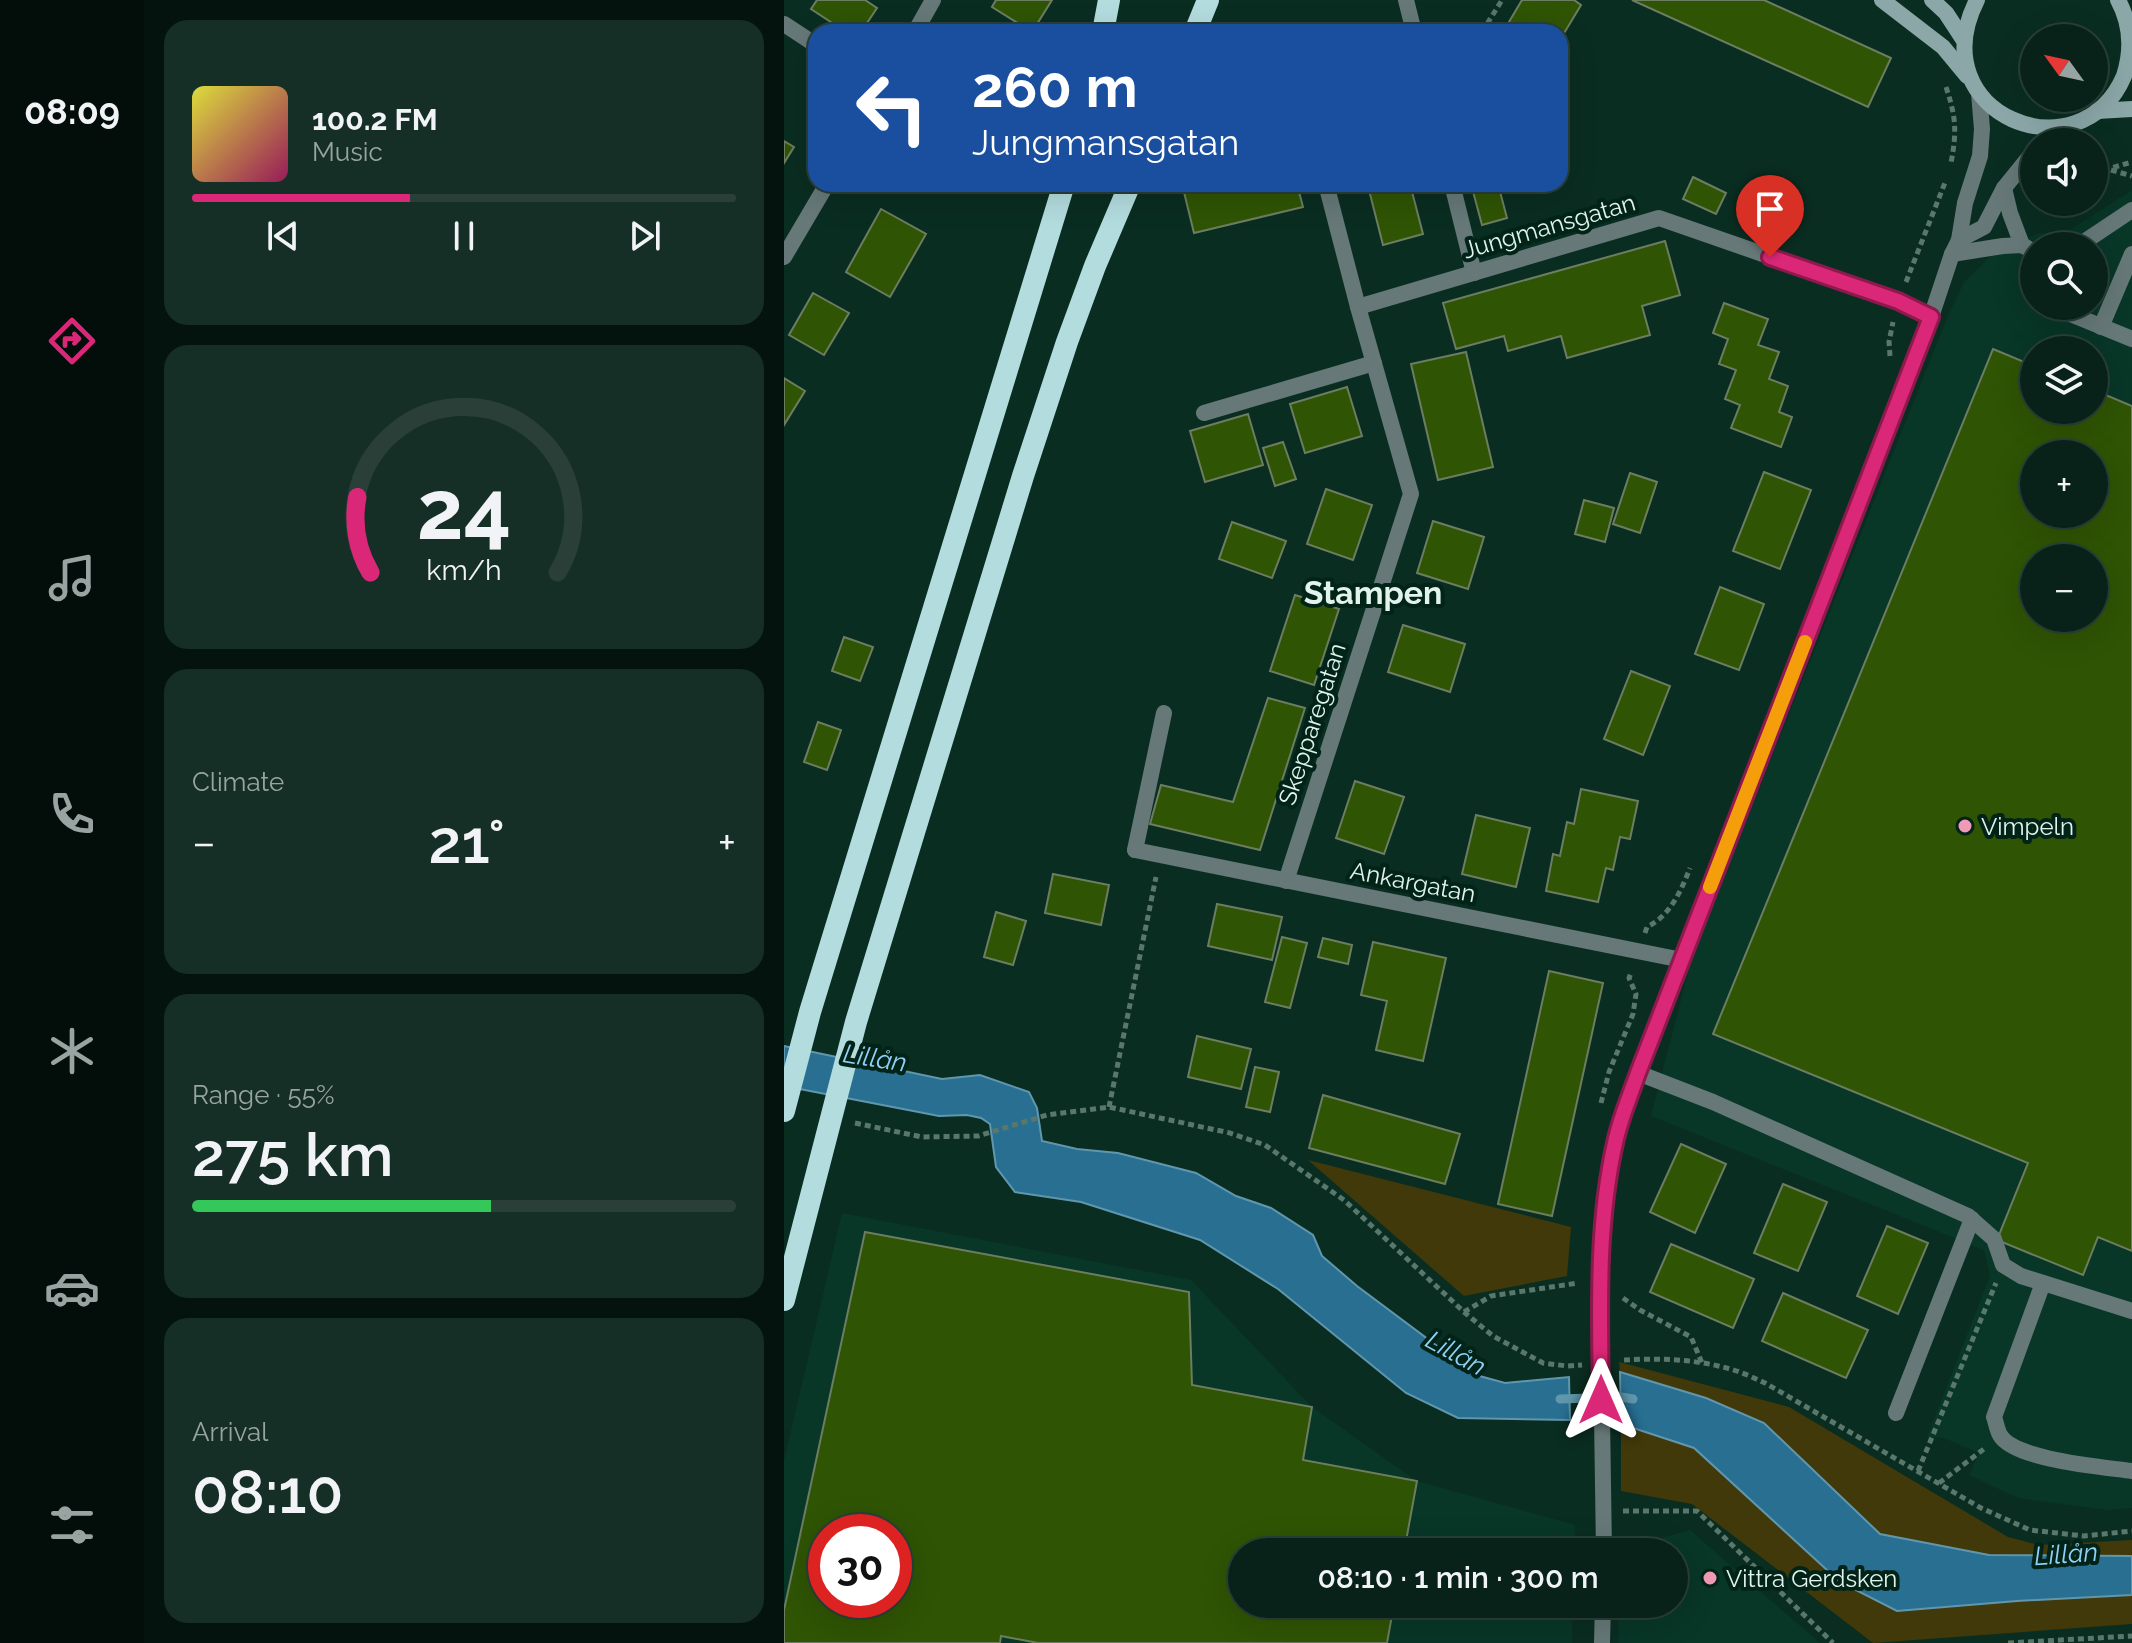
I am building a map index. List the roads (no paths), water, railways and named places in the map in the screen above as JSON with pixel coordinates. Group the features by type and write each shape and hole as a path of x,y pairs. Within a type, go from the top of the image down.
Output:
{"highway":[{"path":"1104,24 1109,0"},
{"path":"1198,24 1208,0"},
{"path":"784,1111 810,1012 1062,192"},
{"path":"784,1300 856,1022 1028,461 1095,266 1127,192"}],"main road":[{"path":"1882,0 1943,47 1997,112 2021,124 2047,128 2074,124 2095,112"},
{"path":"1932,0 1946,13 1963,39"},
{"path":"1975,87 1965,60 1963,39 1968,17 1977,0"},
{"path":"2108,102 2120,85 2129,61 2130,35 2123,4"},
{"path":"2108,110 2132,109"}],"street":[{"path":"920,24 933,0"},
{"path":"1406,0 1412,24"},
{"path":"784,24 808,40"},
{"path":"1604,1538 1600,1281 1604,1201 1615,1140 1638,1073 1956,247 1965,203 1980,156 1982,129 1975,87"},
{"path":"2068,128 2074,124"},
{"path":"1956,247 1984,227 2004,188 2020,168"},
{"path":"2004,188 2010,213 2020,233"},
{"path":"784,257 822,192"},
{"name":"Skepparegatan","path":"1286,881 1411,494 1328,192"},
{"path":"1454,192 1474,273"},
{"path":"2099,232 2132,210"},
{"name":"Jungmansgatan","path":"1358,307 1659,218 1898,301 1931,317"},
{"path":"1956,247 2020,248"},
{"path":"2101,327 2132,254"},
{"path":"2084,320 2132,339"},
{"path":"1204,413 1374,363"},
{"name":"Ankargatan","path":"1164,713 1135,850 1682,960"},
{"path":"1638,1073 1713,1102 1972,1219 1994,1239 2003,1265 2021,1276 2132,1311"},
{"path":"1896,1413 1972,1219"},
{"path":"2043,1283 1994,1417 2000,1436 2011,1446 2041,1457 2132,1471"},
{"path":"1602,1643 1603,1618"}],"water":[{"path":"784,1046 942,1079 980,1075 1029,1092 1037,1108 1042,1141 1077,1149 1118,1153 1196,1173 1236,1196 1271,1208 1313,1235 1322,1256 1357,1286 1476,1375 1505,1383 1569,1377 1570,1420 1458,1418 1406,1393 1278,1289 1200,1240 1081,1202 1015,1192 996,1167 990,1124 981,1118 939,1116 784,1086"},
{"path":"1620,1372 1706,1398 1764,1423 1880,1534 1989,1555 2132,1556 2132,1595 1897,1611 1840,1582 1694,1448 1621,1424"}],"waterway":[{"name":"Lillån","path":"1560,1399 1633,1399"}],"place":[{"name":"Vimpeln","path":"1965,826"},
{"name":"Vittra Gerdsken","path":"1710,1578"}],"district":[{"name":"Stampen","path":"1373,592"}]}
